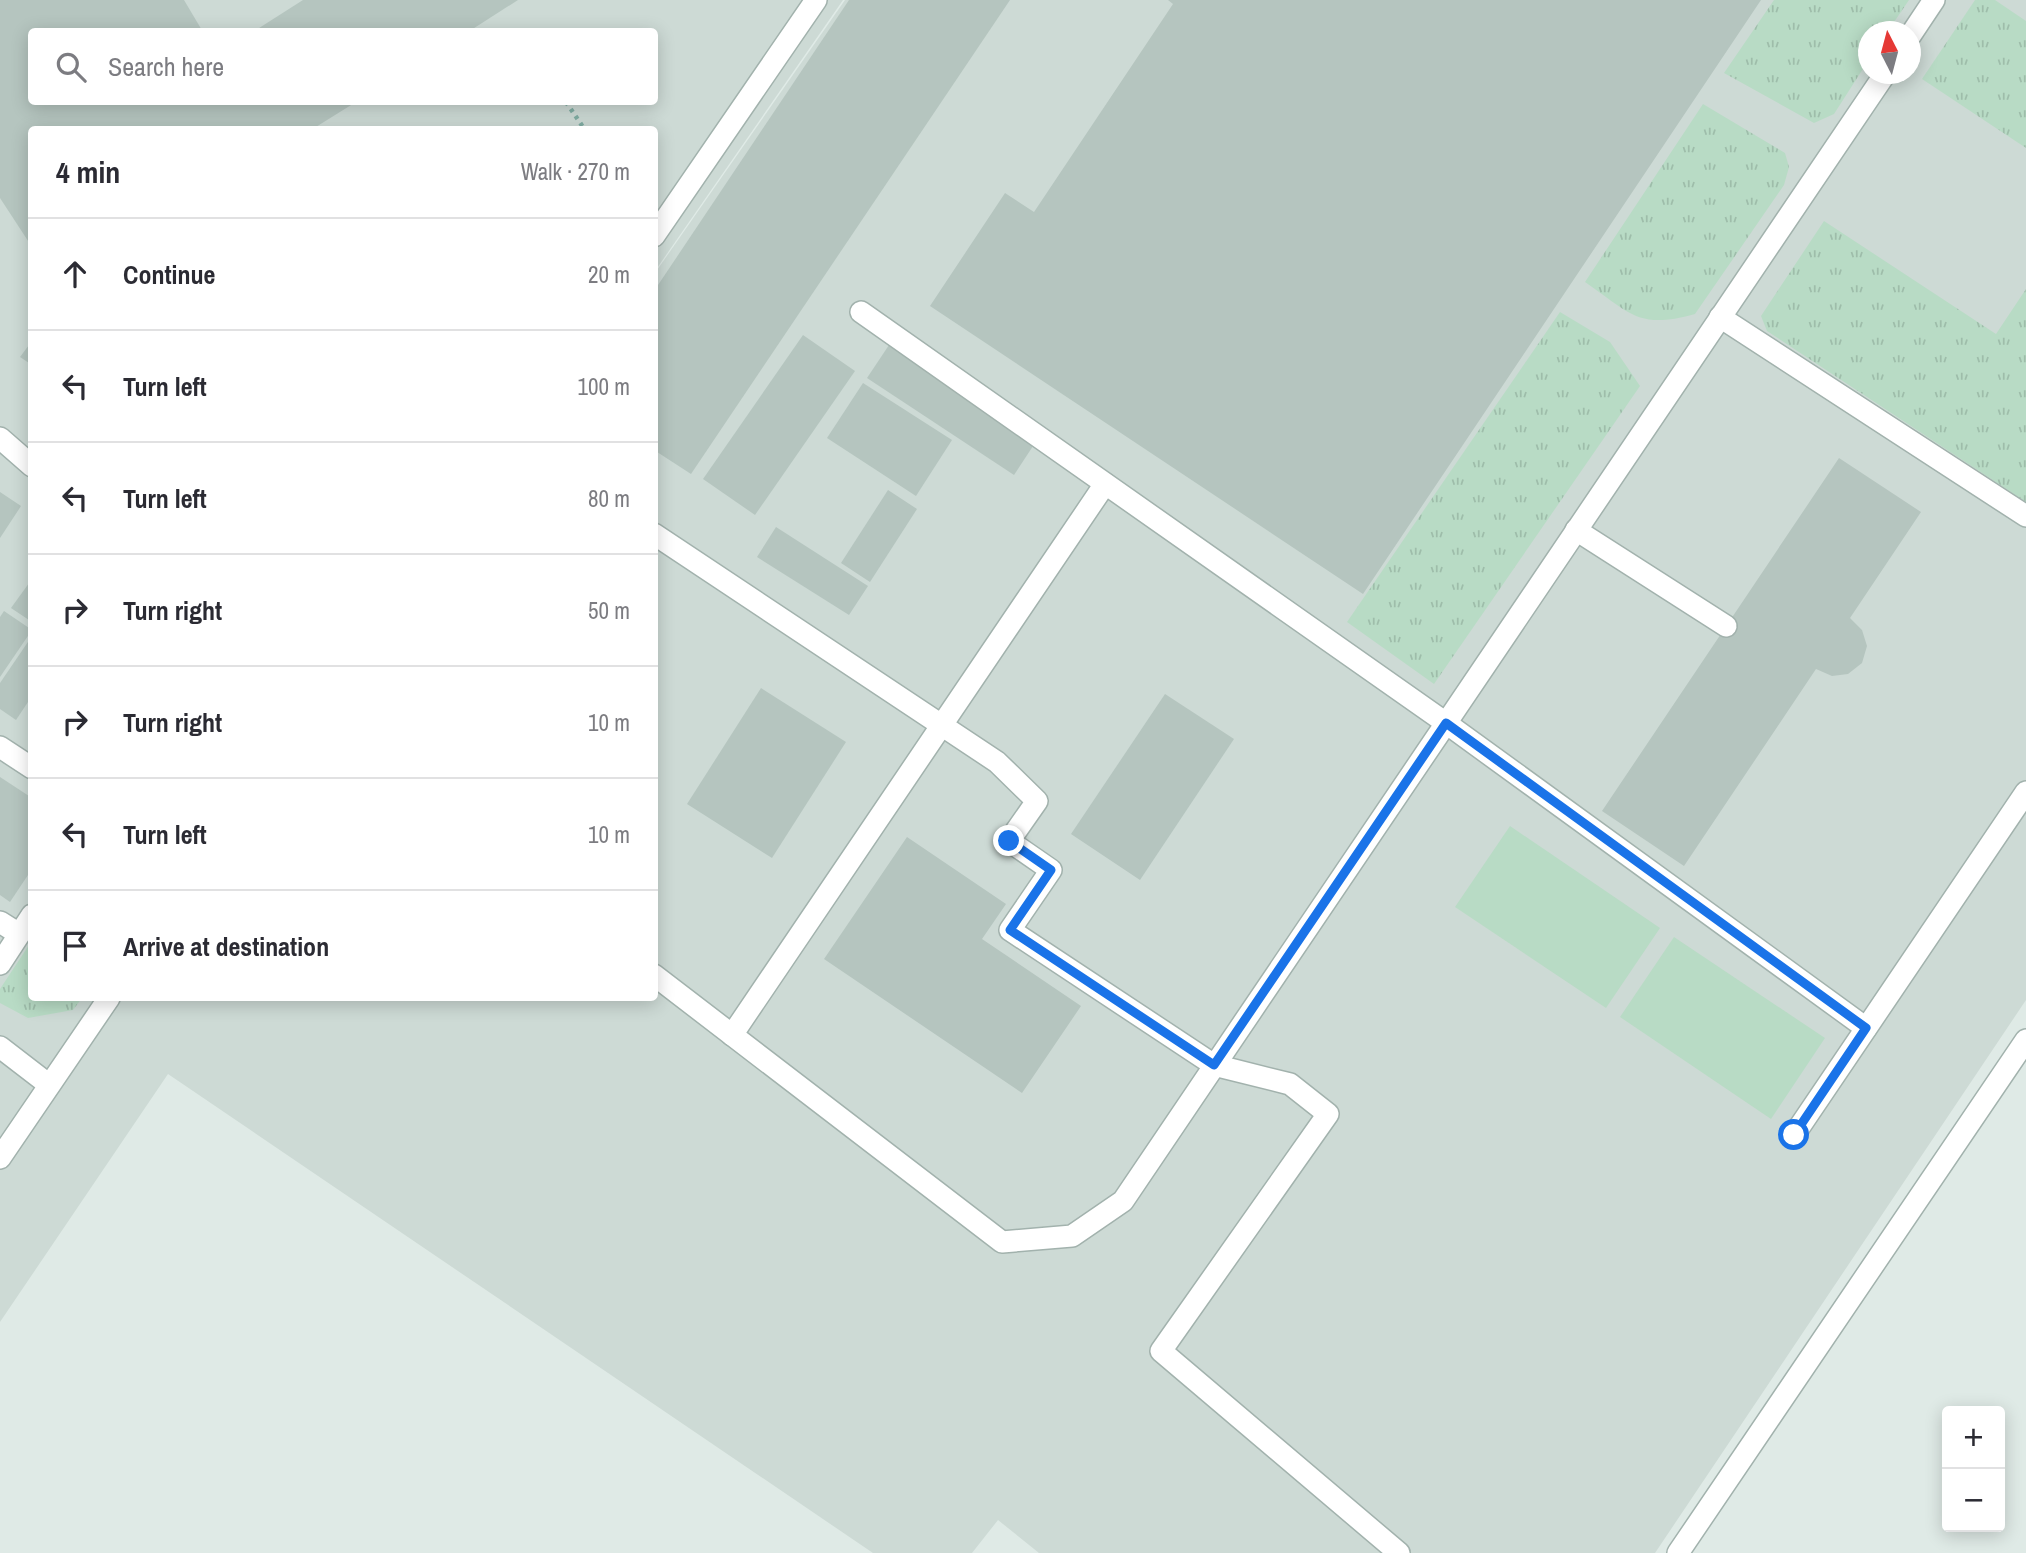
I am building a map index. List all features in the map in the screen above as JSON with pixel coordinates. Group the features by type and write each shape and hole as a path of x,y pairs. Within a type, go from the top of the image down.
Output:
{"street":[{"path":"658,230 816,0"},
{"path":"1920,21 1934,0"},
{"path":"658,978 1002,1242 1072,1236 1123,1200 1878,84"},
{"path":"861,312 1446,723 1866,1028"},
{"path":"1720,317 2026,516"},
{"path":"0,438 28,462"},
{"path":"732,1035 1105,484"},
{"path":"1576,530 1727,626"},
{"path":"658,537 997,762 1037,801 1009,841 1051,870 1010,930 1214,1065 1290,1084 1328,1114 1161,1351 1399,1553"},
{"path":"0,747 28,765"},
{"path":"1794,1135 2026,792"},
{"path":"0,964 28,921"},
{"path":"0,922 19,934"},
{"path":"0,1158 107,1001"},
{"path":"1678,1553 2026,1040"},
{"path":"0,1046 48,1084"}],"path":[{"path":"568,105 582,126"}],"shaded area":[{"path":"0,0 843,0 658,267 658,126 28,126 28,1001 658,1001 658,269 845,0 2026,0 2026,1000 1655,1553 1039,1553 998,1520 972,1553 873,1553 168,1074 0,1322"}],"green space":[{"path":"1774,0 1909,0 1895,21 1858,21 1858,77 1834,114 1814,123 1724,73"},
{"path":"1975,0 1995,0 2026,21 2026,148 1922,79"},
{"path":"1703,104 1785,153 1789,167 1784,185 1695,314 1660,320 1636,316 1585,282"},
{"path":"1824,221 1996,334 2026,289 2026,502 1767,331 1761,316"},
{"path":"1560,312 1610,342 1640,386 1434,684 1347,622"},
{"path":"1510,826 1660,928 1606,1008 1455,907"},
{"path":"1674,937 1825,1038 1771,1119 1620,1017"},
{"path":"28,947 28,1001 80,1001 73,1010 28,1018 0,1003 0,989"}],"building":[{"path":"0,0 184,0 201,28 28,28 28,105 351,105 317,126 28,126 28,241 0,198"},
{"path":"303,0 518,0 474,28 259,28"},
{"path":"849,0 1010,0 691,474 658,453 658,285"},
{"path":"1168,0 1761,0 1363,594 930,306 1005,193 1034,212 1173,4"},
{"path":"803,335 855,371 755,515 703,479"},
{"path":"889,345 1035,443 1014,475 867,378"},
{"path":"28,346 28,362 20,357"},
{"path":"863,383 952,440 916,496 827,438"},
{"path":"1839,458 1921,512 1850,618 1862,630 1867,646 1862,663 1848,674 1832,676 1816,669 1684,866 1602,811"},
{"path":"888,490 917,509 870,582 841,563"},
{"path":"0,492 21,506 0,538"},
{"path":"776,527 868,586 849,615 757,557"},
{"path":"28,585 28,619 11,608"},
{"path":"4,611 28,627 28,636 0,677 0,617"},
{"path":"28,642 28,702 16,720 0,709 0,683"},
{"path":"761,688 846,742 772,858 687,804"},
{"path":"1165,694 1234,739 1140,880 1071,834"},
{"path":"0,777 28,795 28,875 10,902 0,895"},
{"path":"907,837 1006,904 982,939 1081,1006 1022,1093 824,959"}],"route":[{"path":"1009,841 1051,870 1010,930 1214,1065 1446,723 1866,1028 1794,1135"}]}
